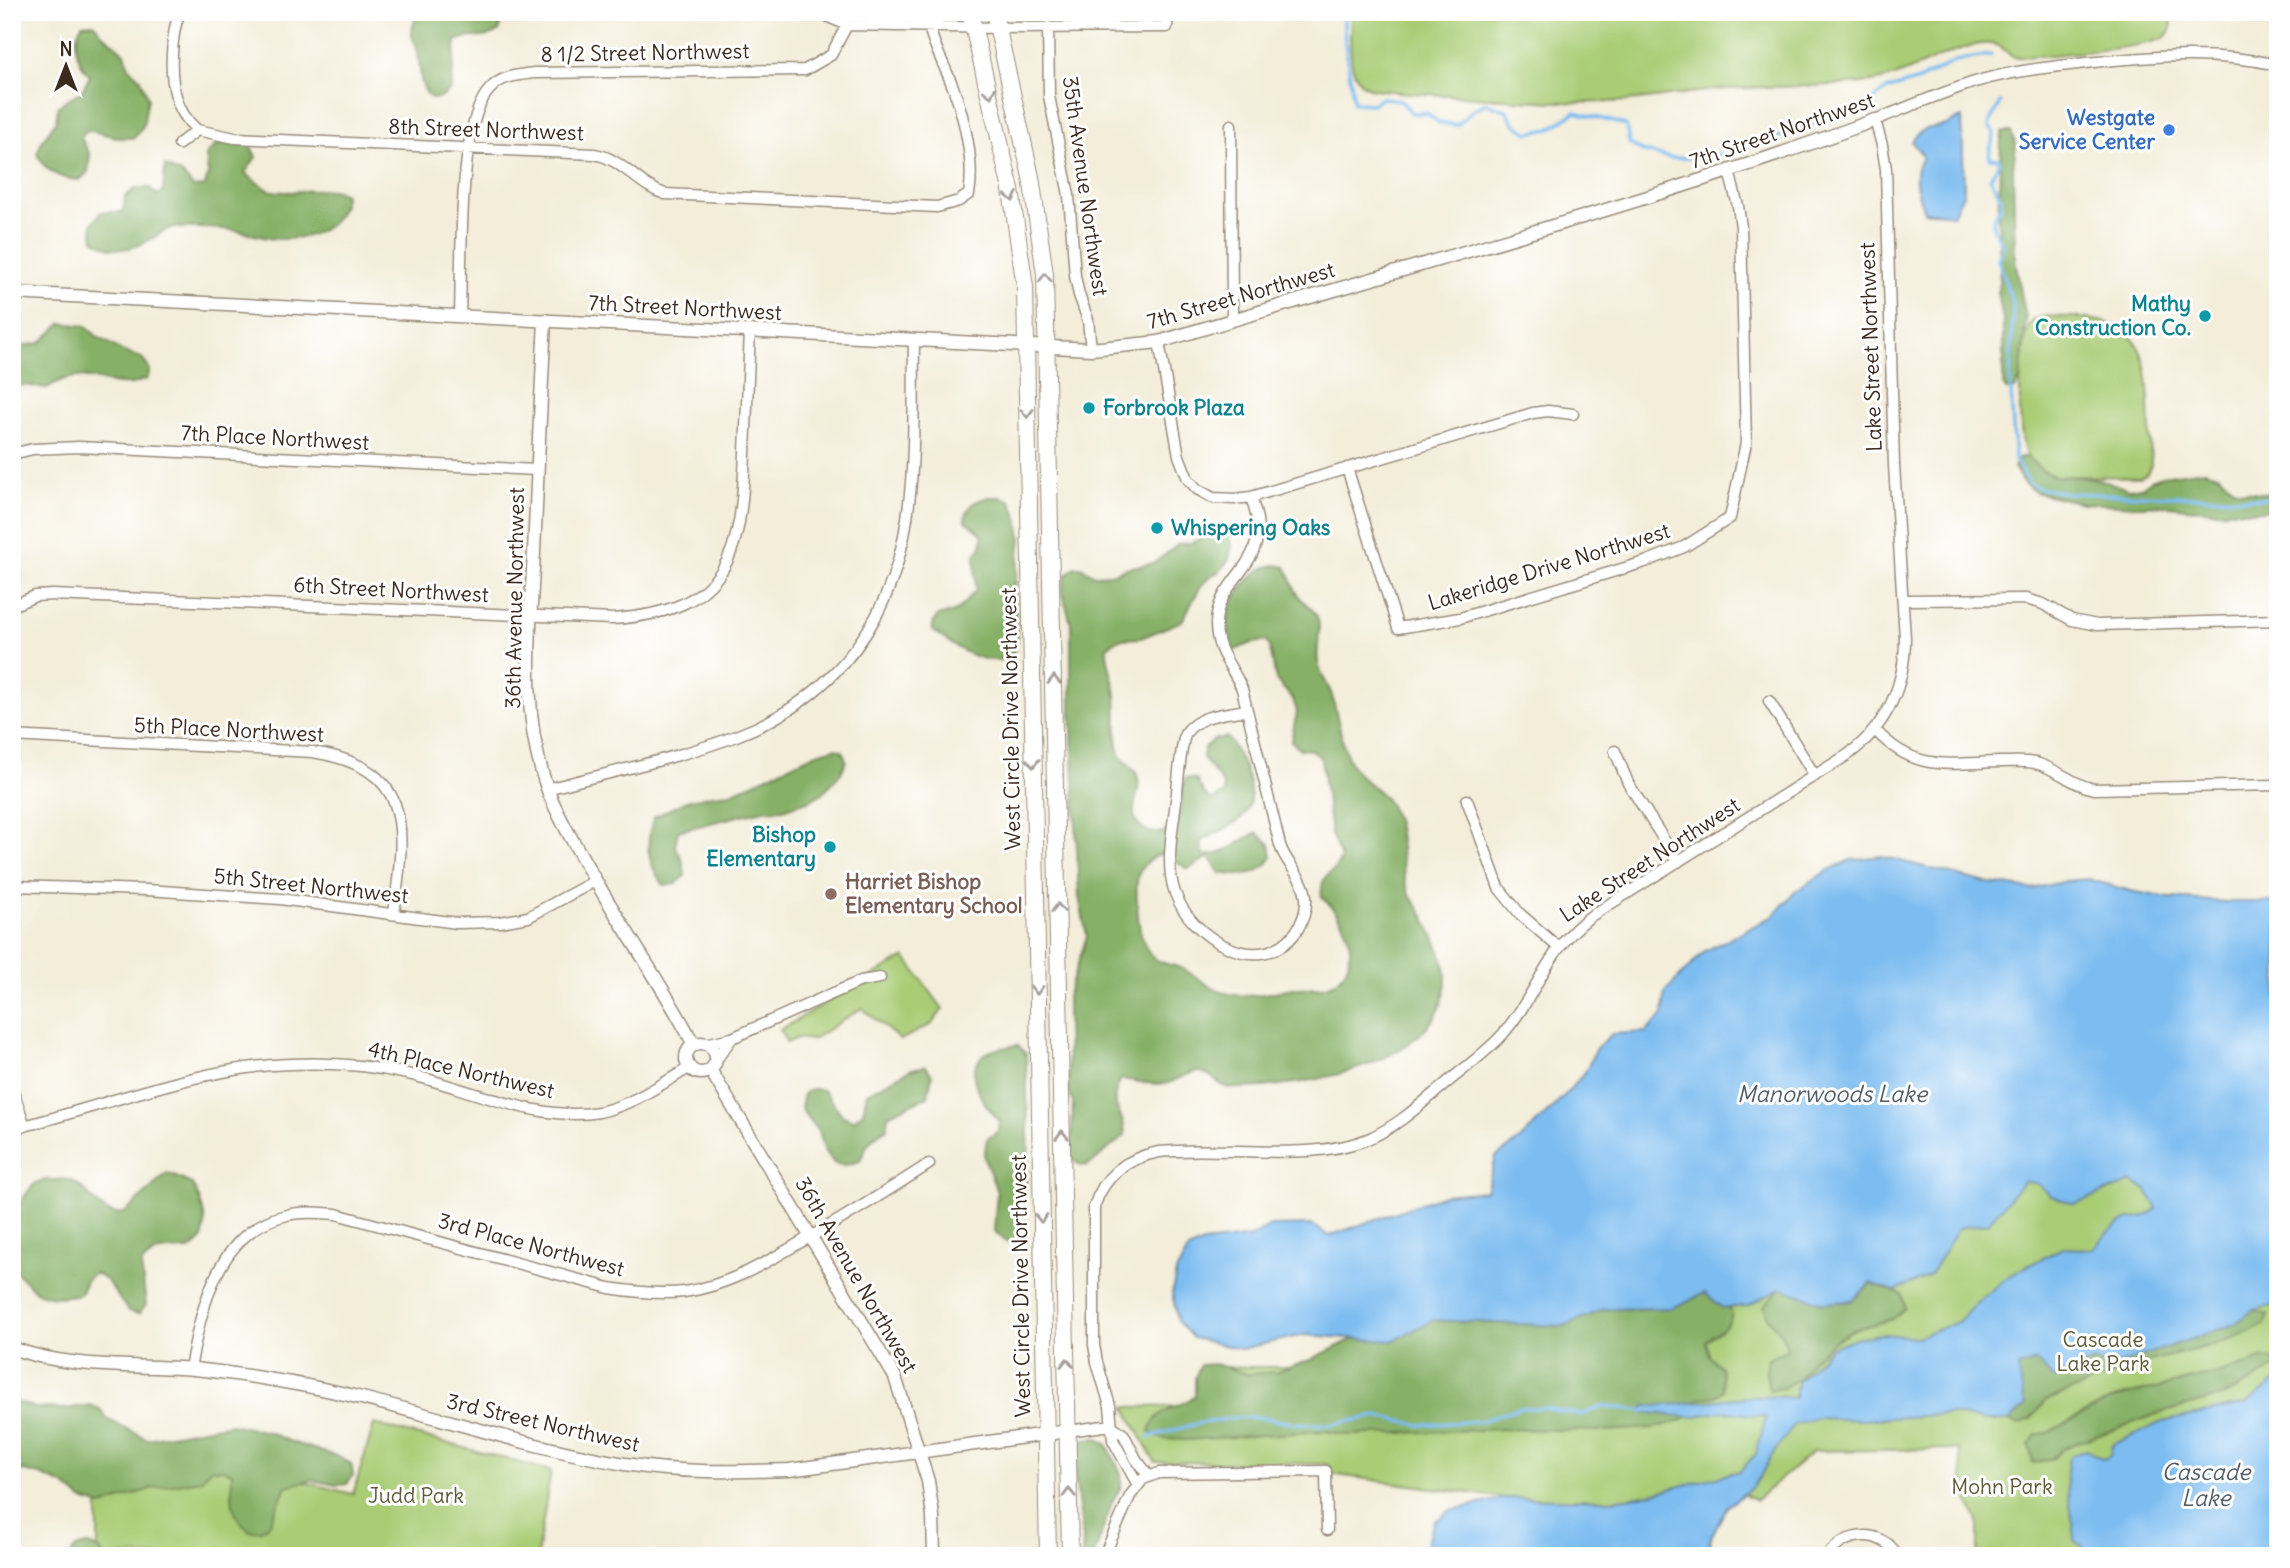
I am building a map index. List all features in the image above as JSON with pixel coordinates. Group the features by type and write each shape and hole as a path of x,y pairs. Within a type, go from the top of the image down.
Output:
{"main road":[{"name":"West Circle Drive Northwest","path":"972,20 1017,224 1024,278 1048,1556"},
{"name":"West Circle Drive Northwest","path":"996,20 1038,213 1045,274 1070,1556"}],"street":[{"path":"179,144 197,130 182,111 174,84 173,38 180,12"},
{"path":"817,12 847,25 929,26 972,20 996,20 1048,27 1167,27 1168,12"},
{"name":"8 1/2 Street Northwest","path":"460,315 468,149 476,111 482,99 498,81 534,73 805,70 831,55 847,25"},
{"name":"8th Street Northwest","path":"197,130 235,138 603,155 645,185 665,194 937,206 959,201 969,194 972,180 958,104 933,44 929,26"},
{"name":"35th Avenue Northwest","path":"1048,27 1049,96 1069,195 1075,276 1088,320 1091,349"},
{"name":"7th Street Northwest","path":"12,293 1091,349 1159,342 1729,171 1975,82 2014,72 2131,58 2200,55 2278,65"},
{"name":"Lake Street Northwest","path":"1138,1485 1114,1444 1110,1406 1094,1345 1093,1215 1097,1199 1117,1169 1138,1157 1159,1152 1321,1150 1358,1142 1379,1133 1411,1112 1497,1040 1510,1026 1558,947 1573,930 1591,916 1849,754 1875,730 1893,701 1903,670 1905,638 1894,464 1886,169 1875,120"},
{"path":"1231,125 1232,320"},
{"name":"Lakeridge Drive Northwest","path":"1348,468 1398,628 1460,618 1645,562 1684,547 1730,518 1746,443 1741,227 1729,171"},
{"name":"36th Avenue Northwest","path":"545,320 531,616 530,715 539,764 556,812 595,881 678,1013 700,1044 714,1051 713,1065 895,1377 930,1491 934,1556"},
{"name":"6th Street Northwest","path":"12,606 35,596 76,595 613,619 642,617 691,600 722,572 732,553 741,514 750,330"},
{"path":"547,789 737,736 794,706 822,685 848,658 877,619 894,578 903,543 912,470 914,339"},
{"path":"1159,342 1179,456 1188,479 1197,489 1213,498 1251,497 1533,413 1548,411 1573,414"},
{"name":"7th Place Northwest","path":"12,454 33,449 79,447 537,470"},
{"path":"1247,710 1199,720 1185,734 1170,859 1175,892 1181,906 1198,929 1224,946 1263,953 1284,945 1292,937 1304,917 1306,897 1303,886 1282,851 1247,710 1242,690 1220,651 1216,624 1217,612 1226,589 1249,559 1256,543 1258,527 1251,497"},
{"path":"1903,600 2026,599 2039,602 2077,622 2104,626 2278,620"},
{"path":"1769,701 1815,776"},
{"path":"1875,730 1893,748 1920,761 1938,764 2036,763 2082,787 2094,789 2278,785"},
{"name":"5th Place Northwest","path":"12,736 313,752 356,762 374,773 385,785 393,799 398,818 401,857 394,914"},
{"path":"1615,751 1628,783 1678,862"},
{"path":"1467,800 1499,888 1520,914 1558,947"},
{"name":"5th Street Northwest","path":"12,886 234,895 457,923 507,921 528,917 595,881"},
{"path":"732,1038 713,1065 699,1073 689,1068 685,1060 687,1052 700,1044 732,1038 861,981 880,978"},
{"name":"4th Place Northwest","path":"12,1129 197,1078 265,1065 321,1063 379,1068 534,1109 580,1113 600,1111 628,1103 689,1068"},
{"path":"12,1088 25,1126"},
{"name":"3rd Place Northwest","path":"190,1369 200,1315 215,1276 225,1260 251,1230 291,1214 320,1213 351,1217 609,1288 655,1293 684,1292 734,1279 812,1237 929,1164"},
{"name":"3rd Street Northwest","path":"12,1348 29,1354 80,1363 190,1369 286,1382 346,1394 589,1457 640,1466 704,1471 789,1470 1111,1425"},
{"path":"1111,1425 1124,1435 1136,1460 1149,1476"},
{"path":"1104,1556 1125,1504 1138,1485 1149,1476 1167,1472 1326,1471 1326,1530"},
{"path":"1828,1556 1839,1543 1862,1535 1885,1542 1898,1556"}],"green space":[{"path":"419,12 499,12 502,20 499,31 492,35 467,37 456,41 451,89 442,97 432,99 421,80 418,52 412,38"},
{"path":"1351,12 2169,12 2172,22 2165,37 2138,45 2068,54 2013,57 1998,45 1978,45 1871,82 1715,90 1628,101 1566,102 1392,92 1369,88 1361,83 1352,65"},
{"path":"94,23 101,33 125,53 129,68 141,79 148,98 143,126 134,138 121,138 87,130 81,138 90,155 88,172 80,180 60,176 49,170 37,154 42,141 56,121 58,107 81,92 90,76 79,58 76,45 82,24"},
{"path":"2003,132 2011,132 2016,145 2013,167 2015,260 2026,318 2020,380 2015,389 2006,390 2003,385 2003,321 1998,292 1998,218"},
{"path":"232,142 250,145 256,157 245,173 266,188 282,192 328,190 345,194 342,206 331,224 313,234 290,239 272,239 225,229 185,228 169,229 146,242 124,249 109,247 94,239 92,224 101,212 123,212 125,197 136,188 150,188 157,195 163,192 165,166 183,175 193,187 205,186 208,174 206,155 217,144"},
{"path":"2041,317 2092,319 2123,330 2133,339 2140,351 2148,384 2151,465 2147,473 2140,477 2054,476 2040,469 2028,458 2021,432 2020,388 2028,330 2033,321"},
{"path":"62,323 85,326 124,352 142,358 150,370 147,379 133,384 119,384 80,377 60,381 47,388 21,385 12,391 12,348 40,343"},
{"path":"2020,457 2027,457 2044,472 2054,476 2094,478 2128,489 2143,487 2162,476 2205,470 2218,474 2237,490 2267,494 2275,501 2275,507 2264,511 2213,511 2160,505 2082,503 2035,492 2023,482 2014,467"},
{"path":"989,497 1002,497 1011,501 1018,518 1021,538 1015,587 1017,644 1011,658 1000,660 969,654 932,630 937,617 959,609 976,590 975,555 981,546 983,535 965,520 972,504"},
{"path":"1218,534 1228,536 1232,545 1229,559 1220,571 1210,576 1201,586 1182,621 1141,638 1119,639 1107,647 1116,695 1118,748 1139,782 1134,806 1136,821 1150,832 1160,833 1178,820 1186,778 1196,779 1204,794 1213,800 1224,793 1223,784 1203,758 1204,748 1215,739 1227,737 1244,766 1250,801 1247,811 1240,819 1201,842 1204,855 1219,854 1257,833 1270,844 1272,858 1255,872 1242,875 1220,873 1209,857 1188,869 1163,853 1148,861 1137,878 1137,910 1143,940 1149,953 1157,960 1183,969 1216,990 1244,996 1329,985 1342,976 1349,961 1346,931 1336,913 1322,897 1323,883 1341,858 1331,834 1321,758 1311,750 1300,749 1291,741 1297,712 1293,699 1276,680 1270,648 1266,641 1235,650 1225,646 1225,623 1239,591 1256,573 1265,568 1275,565 1286,567 1297,592 1317,617 1320,671 1332,696 1349,760 1357,772 1385,798 1394,814 1408,891 1425,918 1446,971 1440,1008 1423,1032 1398,1051 1367,1065 1334,1075 1300,1082 1233,1088 1198,1072 1163,1084 1121,1079 1115,1103 1125,1135 1093,1162 1084,1166 1071,1155 1073,1103 1068,1088 1067,997 1087,936 1079,897 1071,710 1071,624 1062,590 1066,575 1075,567 1081,567 1095,575 1111,574 1154,563 1179,544"},
{"path":"835,748 843,751 846,761 841,773 824,792 811,800 783,809 763,810 678,831 675,846 683,861 685,876 676,884 664,885 654,869 649,852 649,836 654,817 686,801 731,793 817,753"},
{"path":"905,957 943,1009 932,1024 900,1040 862,1008 812,1040 797,1038 787,1043 780,1030"},
{"path":"1017,1045 1026,1054 1029,1165 1016,1243 1008,1242 994,1231 997,1192 984,1157 987,1139 998,1131 999,1120 981,1098 974,1079 978,1062 985,1054"},
{"path":"926,1066 932,1075 928,1096 888,1115 887,1128 870,1142 860,1161 846,1165 835,1164 825,1152 820,1134 801,1109 803,1094 812,1089 823,1090 843,1116 854,1120 863,1112 867,1093 912,1069"},
{"path":"167,1173 192,1184 203,1210 204,1231 201,1240 190,1250 157,1252 141,1265 146,1305 139,1314 128,1311 107,1281 95,1273 87,1279 80,1294 57,1297 34,1290 12,1267 12,1212 36,1183 69,1180 76,1183 101,1207 115,1214 123,1213 132,1207"},
{"name":"Cascade Lake Park","path":"1891,1177 2278,1178 2278,1556 1978,1556 1978,1521 1964,1493 1959,1449 1814,1451 1756,1500 1742,1493 1646,1495 1612,1500 1505,1498 1330,1474 1329,1464 1155,1462 1125,1407 1207,1406 1207,1367 1371,1367 1370,1276"},
{"path":"1871,1283 1902,1294 1905,1308 1893,1319 1852,1330 1813,1359 1799,1378 1783,1388 1769,1390 1766,1372 1768,1359 1787,1350 1783,1336 1770,1320 1764,1306 1781,1288 1824,1303 1852,1301"},
{"path":"1705,1293 1723,1308 1730,1308 1731,1319 1706,1341 1709,1356 1721,1367 1723,1390 1716,1396 1698,1399 1684,1420 1653,1428 1604,1431 1504,1429 1348,1435 1325,1431 1185,1440 1162,1439 1150,1432 1161,1414 1195,1396 1195,1378 1200,1365 1215,1364 1248,1374 1277,1372 1310,1360 1353,1339 1393,1341 1433,1320 1564,1326 1604,1309 1672,1308"},
{"path":"2253,1310 2268,1315 2265,1323 2249,1332 2210,1346 2142,1363 2045,1401 2031,1419 2018,1425 2009,1421 2025,1406 2017,1367 2036,1361 2054,1377 2094,1361 2234,1324"},
{"path":"2265,1358 2274,1359 2274,1367 2258,1379 2222,1396 2157,1414 2063,1448 2053,1458 2033,1463 2029,1445 2036,1435 2049,1432 2114,1398 2222,1372"},
{"path":"12,1401 36,1408 65,1409 90,1405 100,1409 109,1420 147,1439 231,1424 271,1433 339,1457 351,1464 353,1475 347,1484 336,1485 312,1480 286,1486 270,1523 261,1530 250,1531 238,1518 233,1505 232,1473 223,1469 210,1469 201,1480 153,1488 102,1506 82,1500 64,1485 12,1468"},
{"name":"Judd Park","path":"374,1424 551,1471 537,1556 98,1556 98,1451 246,1468 353,1494"},
{"path":"1097,1438 1107,1445 1121,1473 1121,1487 1112,1502 1094,1556 1082,1556 1083,1539 1074,1467 1079,1445 1086,1439"},
{"path":"89,1545 100,1550 104,1556 71,1556 75,1549"}],"water":[{"path":"1962,117 1964,192 1953,215 1924,211 1916,177 1922,155 1912,142 1923,130 1946,125"},
{"name":"Manorwoods Lake","path":"1881,856 1983,882 2032,889 2088,879 2169,898 2278,902 2278,1305 2253,1310 2235,1324 2110,1367 2094,1361 2054,1378 2036,1361 2018,1367 2025,1406 2009,1421 1985,1421 1952,1414 1861,1420 1817,1418 1795,1424 1752,1487 1727,1507 1712,1535 1706,1556 1422,1556 1434,1522 1449,1511 1505,1498 1612,1500 1646,1495 1740,1471 1756,1454 1766,1417 1723,1411 1690,1417 1642,1412 1645,1406 1739,1398 1795,1398 1797,1382 1830,1348 1856,1338 1881,1334 1917,1337 1958,1322 1979,1300 2010,1275 2062,1248 2093,1249 2122,1223 2153,1212 2157,1208 2146,1189 2132,1182 2074,1204 2051,1196 2038,1184 2024,1181 1988,1223 1959,1228 1929,1276 1895,1291 1871,1283 1852,1301 1824,1303 1781,1288 1748,1306 1723,1308 1705,1293 1672,1308 1604,1309 1564,1326 1433,1320 1393,1341 1304,1335 1241,1349 1193,1338 1178,1322 1172,1293 1176,1272 1188,1250 1203,1243 1251,1237 1270,1226 1312,1225 1329,1236 1444,1195 1486,1191 1496,1157 1521,1139 1565,1095 1586,1071 1596,1048 1612,1034 1646,1032 1663,1015 1665,992 1705,951 1773,916 1796,891 1829,870 1851,860"},
{"name":"Cascade Lake","path":"2278,1379 2278,1556 2094,1556 2075,1540 2067,1487 2070,1456 2086,1450 2103,1459 2110,1456 2112,1445 2162,1422 2246,1404"}],"waterway":[{"path":"1344,12 1354,103 1373,104 1382,98 1400,100 1412,113 1427,113 1439,123 1457,125 1473,110 1486,103 1506,110 1515,124 1528,133 1550,129 1575,112 1626,125 1629,143 1641,151 1670,158 1706,158 1764,142 1861,108 1886,90 1919,80 1955,61 1991,55"},
{"path":"2000,103 1989,127 1994,132 1990,158 2000,162 1990,178 2001,198 2001,207 1994,217 1993,226 2003,245 1998,259 2013,305 2010,374 2015,460 2029,483 2039,488 2067,493 2278,499"},
{"path":"1149,1437 1196,1424 1233,1418 1258,1417 1292,1423 1329,1425 1378,1416 1419,1425 1481,1421 1520,1408 1546,1408 1580,1415 1605,1406 1645,1411"}],"place":[{"name":"Westgate Service Center","path":"2169,130"},
{"name":"Mathy Construction Co.","path":"2205,316"},
{"name":"Forbrook Plaza","path":"1089,408"},
{"name":"Whispering Oaks","path":"1157,528"},
{"name":"Bishop Elementary","path":"830,847"},
{"name":"Harriet Bishop Elementary School","path":"831,894"}],"park label":[{"name":"Mohn Park","path":"2002,1487"}]}
